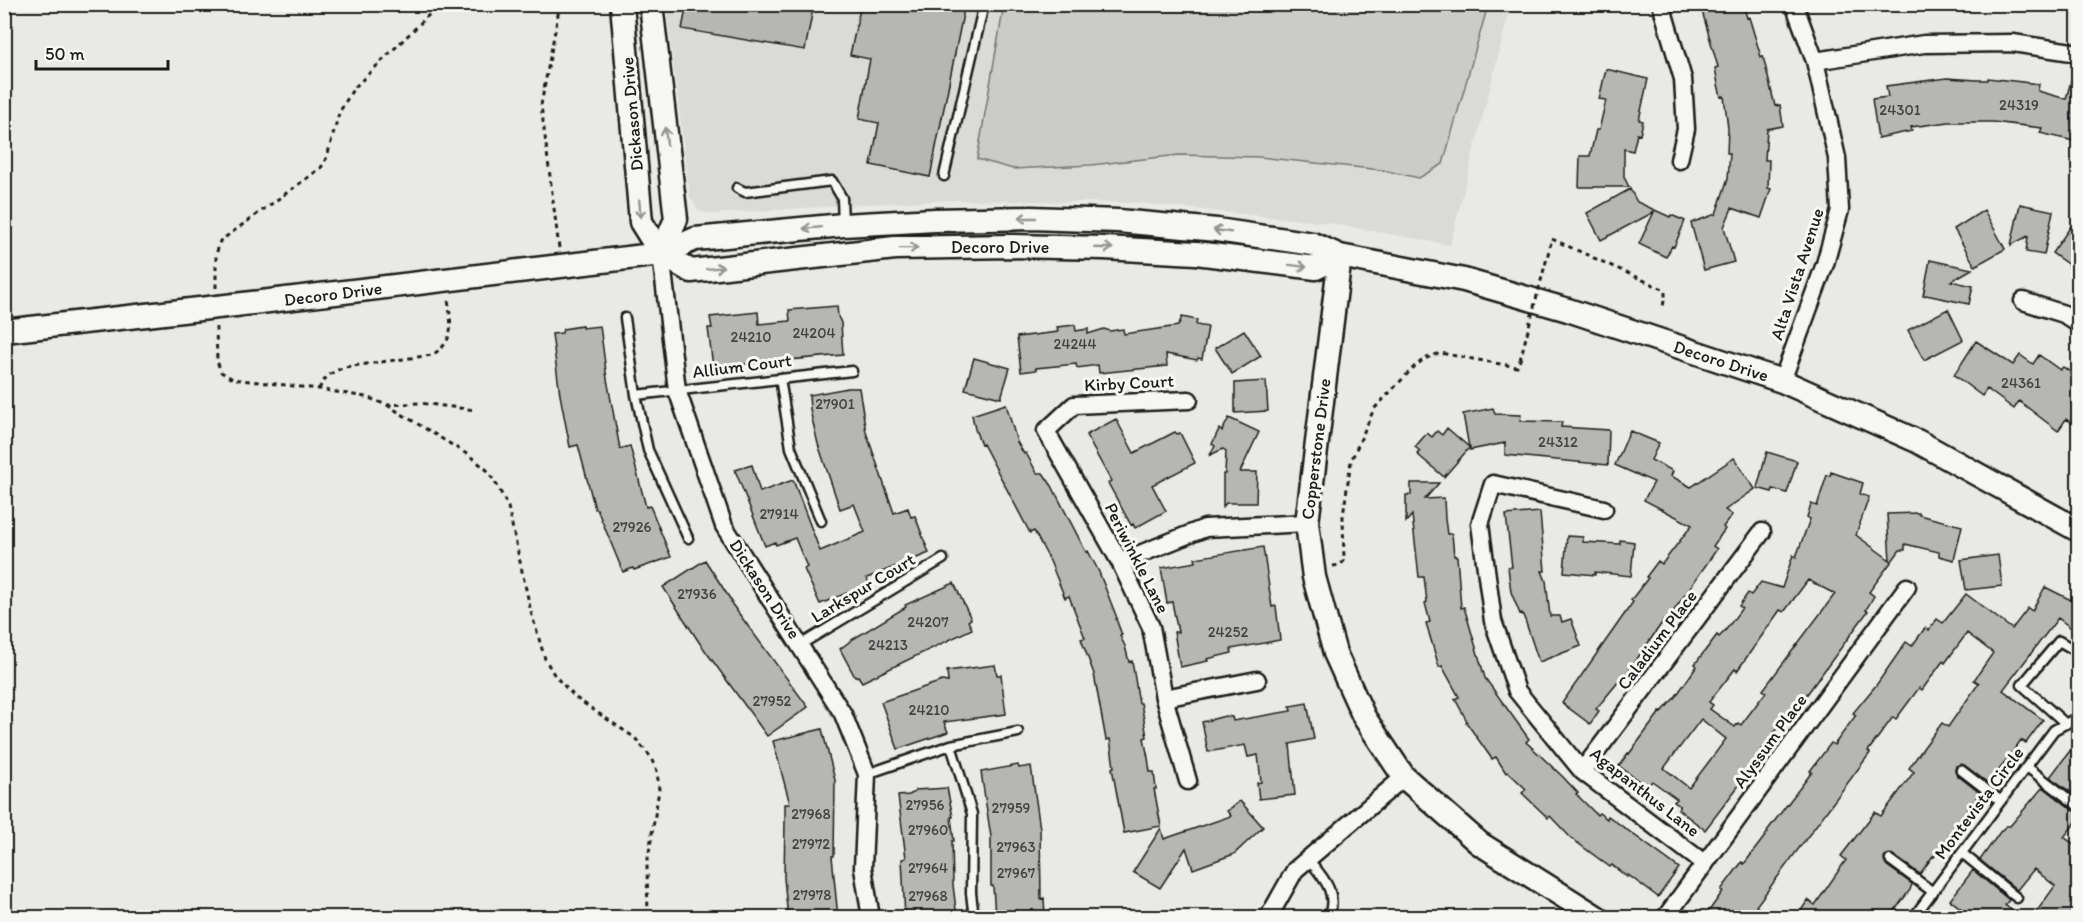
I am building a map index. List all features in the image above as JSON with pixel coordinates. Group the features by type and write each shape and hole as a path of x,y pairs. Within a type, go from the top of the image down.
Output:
{"main road":[{"name":"Dickason Drive","path":"622,4 641,222 661,254"},
{"name":"Dickason Drive","path":"651,4 676,219 661,254"},
{"name":"Decoro Drive","path":"4,331 560,267 661,254 695,238 843,225 1031,218 1119,221 1217,230 1313,244 1340,256 1464,280 1568,310 1782,381 1917,441 2079,530"},
{"name":"Decoro Drive","path":"661,254 691,271 883,249 930,247 1104,248 1196,253 1316,268 1340,256"},
{"name":"Copperstone Drive","path":"1340,256 1307,524 1314,577 1335,653 1364,717 1404,777 1479,843 1598,918"}],"street":[{"path":"1661,4 1683,79 1686,129 1679,160"},
{"name":"Alta Vista Avenue","path":"1782,381 1825,264 1840,210 1837,158 1815,61 1794,4"},
{"path":"1815,61 1924,44 2013,43 2079,53"},
{"name":"Dickason Drive","path":"661,254 677,390 724,526 843,714 867,774 864,868 871,918"},
{"path":"2024,301 2064,314 2079,324"},
{"name":"Kirby Court","path":"1046,431 1074,405 1189,400"},
{"name":"Periwinkle Lane","path":"1046,431 1120,562 1151,627 1164,698 1188,781"},
{"name":"Agapanthus Lane","path":"1604,509 1492,484 1480,524 1493,621 1517,691 1582,771 1705,864"},
{"path":"1120,562 1205,528 1307,524"},
{"name":"Caladium Place","path":"1582,771 1762,532"},
{"name":"Alyssum Place","path":"1665,918 1906,587"},
{"path":"1164,698 1257,680"},
{"path":"1268,918 1295,870 1404,777"}],"lane":[{"path":"944,176 984,4"},
{"path":"737,188 746,192 832,181 842,198 843,225"},
{"path":"625,318 636,395 648,450 688,538"},
{"name":"Allium Court","path":"636,395 852,371"},
{"path":"780,378 790,448 821,521"},
{"name":"Larkspur Court","path":"800,645 943,559"},
{"path":"2066,724 2022,685 2059,641 2079,652"},
{"name":"Montevista Circle","path":"1913,918 2054,730 2079,717"},
{"path":"867,774 951,745 1018,732"},
{"path":"951,745 972,814 971,893 974,918"},
{"path":"2027,767 2079,806"},
{"path":"1961,770 2001,801"},
{"path":"1962,853 2017,898"},
{"path":"1308,859 1324,879 1330,891 1332,907 1328,918"},
{"path":"1890,860 1933,892"}],"path":[{"path":"216,291 216,255 220,241 321,168 327,157 339,113 353,89 440,4"},
{"path":"560,4 541,105 560,267"},
{"path":"1333,566 1340,566 1344,561 1343,516 1350,461 1374,410 1418,363 1440,353 1517,367 1552,239 1665,290 1663,306"},
{"path":"319,389 324,378 345,367 432,355 443,348 450,334 446,281"},
{"path":"216,326 217,361 221,372 233,379 366,397 387,405 470,456 487,470 508,507 531,612 545,659 555,676 576,698 635,738 650,756 657,771 659,790 646,865 648,918"},
{"path":"387,405 420,403 475,410"}],"shaded area":[{"path":"1004,4 1488,5 1443,164 1419,178 1382,170 1259,157 1179,155 1091,165 1013,169 977,159"},
{"path":"666,5 1511,5 1450,245 1329,223 1138,203 957,200 712,214 699,211 690,197"}],"building":[{"path":"687,4 814,4 805,50 682,29"},
{"path":"861,4 965,4 930,177 871,165 879,123 859,119 870,59 850,55"},
{"path":"1700,4 1743,4 1761,57 1763,56 1775,106 1780,105 1783,126 1767,129 1765,160 1769,160 1768,188 1771,189 1761,218 1732,208 1724,227 1734,262 1704,270 1691,223 1716,214 1728,178 1730,153 1727,153 1728,128 1724,96 1721,97 1715,68 1718,67"},
{"path":"1606,69 1648,79 1639,120 1643,121 1640,135 1637,134 1633,151 1624,149 1624,177 1629,187 1579,187 1580,156 1590,156 1606,100 1599,99"},
{"path":"2074,70 2079,71 2079,124 2074,141 2040,133 2042,128 1993,122 1949,122 1911,127 1912,131 1878,138 1872,99 1888,97 1886,86 1947,78 1988,80 1988,78 2039,84 2038,91 2066,99"},
{"path":"1630,189 1637,202 1670,217 1671,215 1685,221 1674,247 1672,246 1666,257 1639,244 1654,212 1601,240 1587,213"},
{"path":"2020,204 2053,211 2044,255 2026,252 2028,236 2011,245"},
{"path":"1984,210 2005,249 1975,266 1954,229"},
{"path":"2079,215 2079,272 2052,253"},
{"path":"1930,260 1972,269 1951,281 1973,286 1969,304 1923,296"},
{"path":"837,306 841,323 843,355 713,367 708,328 712,328 710,317 758,312 759,324 790,321 789,310"},
{"path":"1948,309 1963,340 1924,360 1908,330"},
{"path":"1182,317 1197,320 1196,325 1208,327 1202,359 1166,354 1167,366 1099,373 1098,365 1077,368 1076,364 1021,372 1017,337 1058,332 1057,327 1075,325 1076,331 1088,329 1088,334 1104,329 1110,331 1123,329 1124,334 1178,326"},
{"path":"582,326 582,328 600,326 620,449 630,446 646,507 650,506 671,557 634,570 633,568 623,572 597,509 595,509 578,445 570,447 552,334 562,333 563,329"},
{"path":"1244,330 1261,356 1232,374 1215,348"},
{"path":"1976,341 2013,365 2020,355 2033,364 2039,355 2060,370 2063,367 2079,378 2079,428 2066,419 2058,431 2019,401 2014,409 1987,389 1982,396 1954,375"},
{"path":"974,358 1010,368 1001,398 965,389"},
{"path":"1266,381 1268,411 1235,413 1235,383"},
{"path":"859,388 866,432 894,513 908,508 911,517 915,516 929,553 867,578 869,584 820,604 804,569 807,567 795,538 776,545 775,542 765,546 735,470 752,465 760,492 793,480 820,551 865,532 854,504 840,509 818,444 810,410 809,395"},
{"path":"1006,404 1017,442 1037,473 1043,473 1052,486 1086,552 1088,551 1099,572 1117,618 1122,635 1120,636 1129,662 1132,661 1139,703 1141,703 1147,737 1144,738 1150,772 1154,772 1156,789 1154,789 1161,826 1124,833 1112,768 1114,767 1110,739 1106,740 1094,674 1081,639 1085,638 1069,596 1065,598 1050,561 1034,531 1030,533 983,444 981,445 975,429 972,415"},
{"path":"1493,408 1495,414 1521,415 1520,421 1562,422 1561,427 1609,430 1608,465 1505,455 1505,443 1470,450 1470,447 1444,477 1417,454 1420,451 1415,447 1427,433 1432,437 1437,431 1442,435 1447,428 1469,447 1463,414"},
{"path":"1229,418 1259,432 1240,472 1257,472 1256,503 1226,503 1223,507 1226,451 1223,449 1210,455 1219,429 1222,431"},
{"path":"1116,419 1134,453 1175,432 1180,433 1195,463 1152,485 1166,511 1135,528 1133,524 1131,525 1108,483 1111,481 1086,435"},
{"path":"1630,431 1659,443 1651,460 1673,471 1671,476 1691,487 1734,458 1755,489 1725,510 1732,515 1713,546 1717,549 1621,682 1619,681 1596,709 1599,711 1590,724 1562,703 1633,602 1631,600 1648,578 1646,577 1658,561 1662,564 1692,525 1644,500 1654,482 1615,465"},
{"path":"1767,452 1797,461 1787,493 1757,488"},
{"path":"1831,472 1863,483 1860,494 1869,497 1856,535 1890,560 1887,514 1919,513 1919,515 1962,526 1954,560 1939,556 1939,552 1905,544 1905,550 1900,550 1869,592 1874,596 1866,610 1868,611 1781,729 1778,727 1757,757 1759,758 1705,830 1678,809 1680,806 1674,802 1677,799 1652,781 1647,787 1619,766 1660,712 1676,696 1697,666 1695,664 1717,635 1719,637 1725,631 1742,608 1739,606 1748,593 1751,595 1761,582 1782,588 1793,555 1796,557 1810,519 1807,517 1811,504 1817,506 1827,475 1830,476","holes":["1808,580 1835,594 1763,690 1766,692 1741,725 1738,723 1735,727 1710,709 1713,705 1709,702 1735,669 1737,671 1780,610 1784,612","1701,719 1726,739 1689,788 1664,768"]},
{"path":"1411,483 1439,483 1425,499 1444,498 1447,534 1452,534 1454,556 1457,556 1461,608 1464,607 1485,678 1529,739 1526,742 1563,777 1597,815 1599,813 1607,819 1608,816 1679,868 1658,897 1612,865 1610,867 1571,838 1550,816 1548,818 1522,793 1526,789 1508,772 1506,773 1496,757 1492,759 1466,722 1455,699 1459,697 1442,666 1439,667 1426,623 1430,622 1425,603 1427,602 1424,577 1419,577 1412,515 1406,522 1406,495 1411,495"},
{"path":"1540,512 1545,571 1542,571 1546,581 1550,616 1560,616 1562,622 1571,619 1581,646 1539,662 1525,620 1511,592 1508,567 1512,567 1506,515"},
{"path":"1567,536 1583,537 1583,542 1620,544 1620,540 1634,542 1631,576 1595,572 1595,575 1564,572"},
{"path":"1263,547 1272,607 1276,606 1280,640 1231,649 1232,653 1180,667 1174,632 1178,632 1172,602 1167,603 1161,568 1196,562 1195,558"},
{"path":"1998,555 2002,586 1966,590 1961,560"},
{"path":"705,560 731,603 808,707 767,736 699,642 663,587"},
{"path":"954,583 971,619 968,621 972,629 862,682 858,676 855,677 840,649 906,607 905,605"},
{"path":"2045,587 2079,604 2079,634 2058,618 2003,690 2043,720 2026,743 2021,740 1988,783 1964,765 1956,766 1957,775 1980,793 1920,874 1893,855 1885,856 1886,865 1912,884 1889,918 1796,918 1808,900 1815,905 1846,860 1841,856 1875,812 1881,816 1914,772 1909,768 1924,747 1942,723 1948,727 1979,683 1974,680 1993,653 1967,633 1922,690 1919,688 1896,719 1893,717 1868,751 1870,753 1756,906 1772,918 1704,918 1723,891 1721,890 1768,832 1831,743 1834,745 1856,715 1853,713 1877,684 1906,642 1912,646 1925,628 1929,630 1937,619 1943,623 1966,594 2012,629 2028,608 2032,611"},
{"path":"995,665 997,675 1001,675 1006,714 944,722 948,732 898,749 881,702 942,681 948,682 947,671"},
{"path":"1307,703 1314,739 1290,744 1295,795 1259,799 1257,783 1261,782 1258,755 1248,757 1245,745 1208,752 1202,722 1225,716 1232,717 1233,721 1291,711 1290,706"},
{"path":"822,729 835,780 834,856 832,856 838,918 788,918 784,878 785,804 790,804 773,741"},
{"path":"2079,739 2079,798 2050,777"},
{"path":"1018,765 1019,768 1031,766 1040,829 1041,899 1044,898 1045,918 995,916 993,886 991,886 991,837 981,772"},
{"path":"2043,787 2074,811 2079,812 2079,818 2064,837 2079,848 2079,890 2070,902 2076,906 2067,918 2032,918 2055,886 2034,869 2017,890 1980,860 2000,832 2006,826 2010,826"},
{"path":"947,788 953,817 951,817 954,841 952,841 953,885 957,918 905,918 902,859 906,858 898,796 909,795 915,790"},
{"path":"1240,801 1263,827 1234,854 1193,869 1186,848 1160,888 1133,872 1161,828 1164,839 1231,816 1227,811"},
{"path":"1973,870 2009,900 2005,905 2022,918 1974,918 1950,900"}]}
